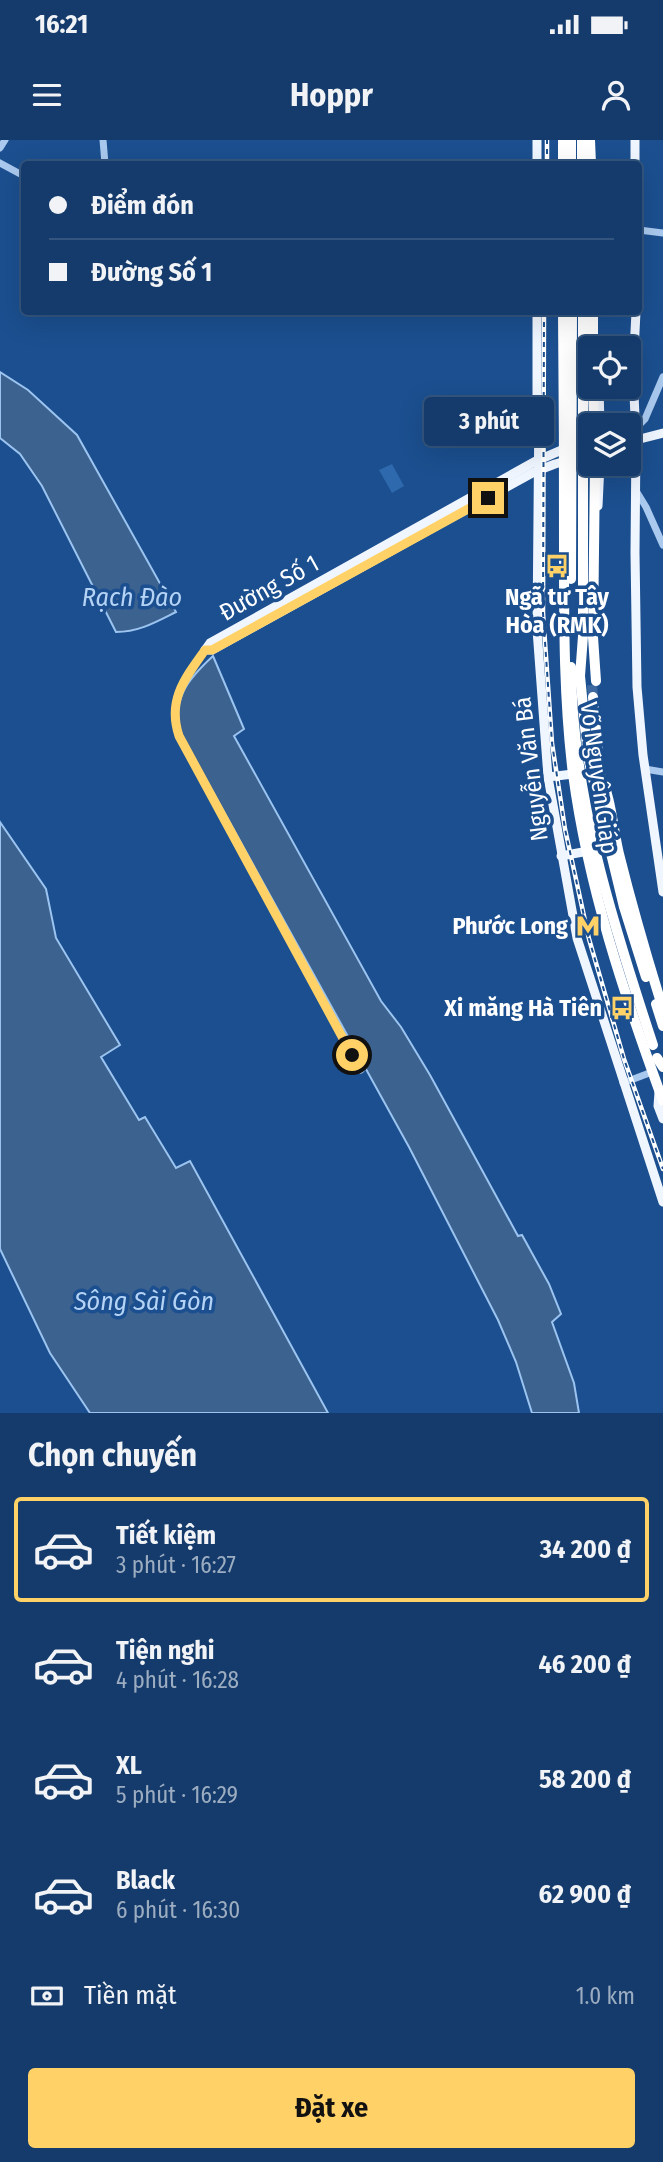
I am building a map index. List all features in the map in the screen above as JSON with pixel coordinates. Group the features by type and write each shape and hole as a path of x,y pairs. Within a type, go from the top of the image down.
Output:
{"highway":[{"path":"563,140 563,161"},
{"path":"571,140 571,161"},
{"path":"582,140 582,161"},
{"path":"590,140 591,161"},
{"path":"564,315 568,460"},
{"path":"568,448 572,315"},
{"path":"583,315 586,413"},
{"path":"593,315 593,336"},
{"path":"585,408 590,399"},
{"name":"Võ Nguyên Giáp","path":"568,460 572,688 588,821 591,870 606,934 636,1030 661,1096"},
{"name":"Võ Nguyên Giáp","path":"568,460 565,686 573,775 579,811 653,1045"},
{"name":"Võ Nguyên Giáp","path":"587,476 588,637"},
{"name":"Võ Nguyên Giáp","path":"594,476 595,521 588,637 580,676 587,753 624,908 663,1026"},
{"path":"588,637 593,680"},
{"name":"Võ Nguyên Giáp","path":"593,697 600,775 605,785 612,827 635,918 663,1009"},
{"path":"596,788 600,775"},
{"path":"579,811 588,821"},
{"path":"636,1030 637,998"},
{"path":"657,1058 663,1067"}],"main road":[{"path":"537,140 537,161"},
{"path":"635,140 635,161"},
{"name":"Nguyễn Văn Bá","path":"537,315 539,401 534,520 537,527 537,647 548,777 583,960 663,1202"},
{"path":"634,413 636,315"},
{"path":"641,438 663,433"},
{"name":"Đường Số 1","path":"205,650 210,643 578,442"},
{"name":"Đường Số 1","path":"537,466 578,457"},
{"name":"Võ Nguyên Giáp","path":"595,521 600,496 600,476"},
{"path":"634,476 637,683 645,769 663,892"},
{"name":"Võ Nguyên Giáp","path":"593,680 597,699 594,709"},
{"path":"548,777 573,775"},
{"path":"561,856 591,851"},
{"name":"Võ Nguyên Giáp","path":"661,1096 658,1106 663,1119"}],"street":[{"path":"0,148 5,140"},
{"path":"105,161 104,141 113,140"},
{"path":"0,163 21,174"},
{"path":"642,230 663,233"},
{"path":"641,423 662,380"},
{"path":"635,488 663,545"},
{"path":"205,650 187,674 174,703 175,724 179,736 361,1070"},
{"path":"645,769 663,772"},
{"path":"623,1083 652,1072"}],"shaded area":[{"path":"392,464 404,486 392,493 379,470"}],"water":[{"name":"Rạch Đào","path":"0,372 28,390 77,435 176,612 140,628 116,632 42,486 20,454 0,438"},
{"path":"213,656 244,729 234,736 381,1001 401,1027 430,1075 518,1236 522,1235 549,1284 561,1314 552,1322 574,1383 579,1413 532,1413 516,1362 498,1320 409,1147 181,734 178,710 184,690"},
{"name":"Sông Sài Gòn","path":"0,822 46,889 56,938 120,1045 101,1057 139,1120 145,1117 176,1168 190,1161 328,1413 90,1413 50,1353 0,1249"}],"tunnel":[{"path":"592,685 593,697"}],"railway":[{"path":"547,140 547,161"},
{"path":"544,315 543,613 552,743 565,829 589,939 624,1059 663,1169"}],"place":[{"name":"Ngã tư Tây Hòa (RMK)","path":"557,566"},
{"name":"Phước Long","path":"588,926"},
{"name":"Xi măng Hà Tiên","path":"622,1008"}],"route":[{"path":"352,1055 179,736 175,724 174,703 187,674 205,650 212,650 488,498"}]}
